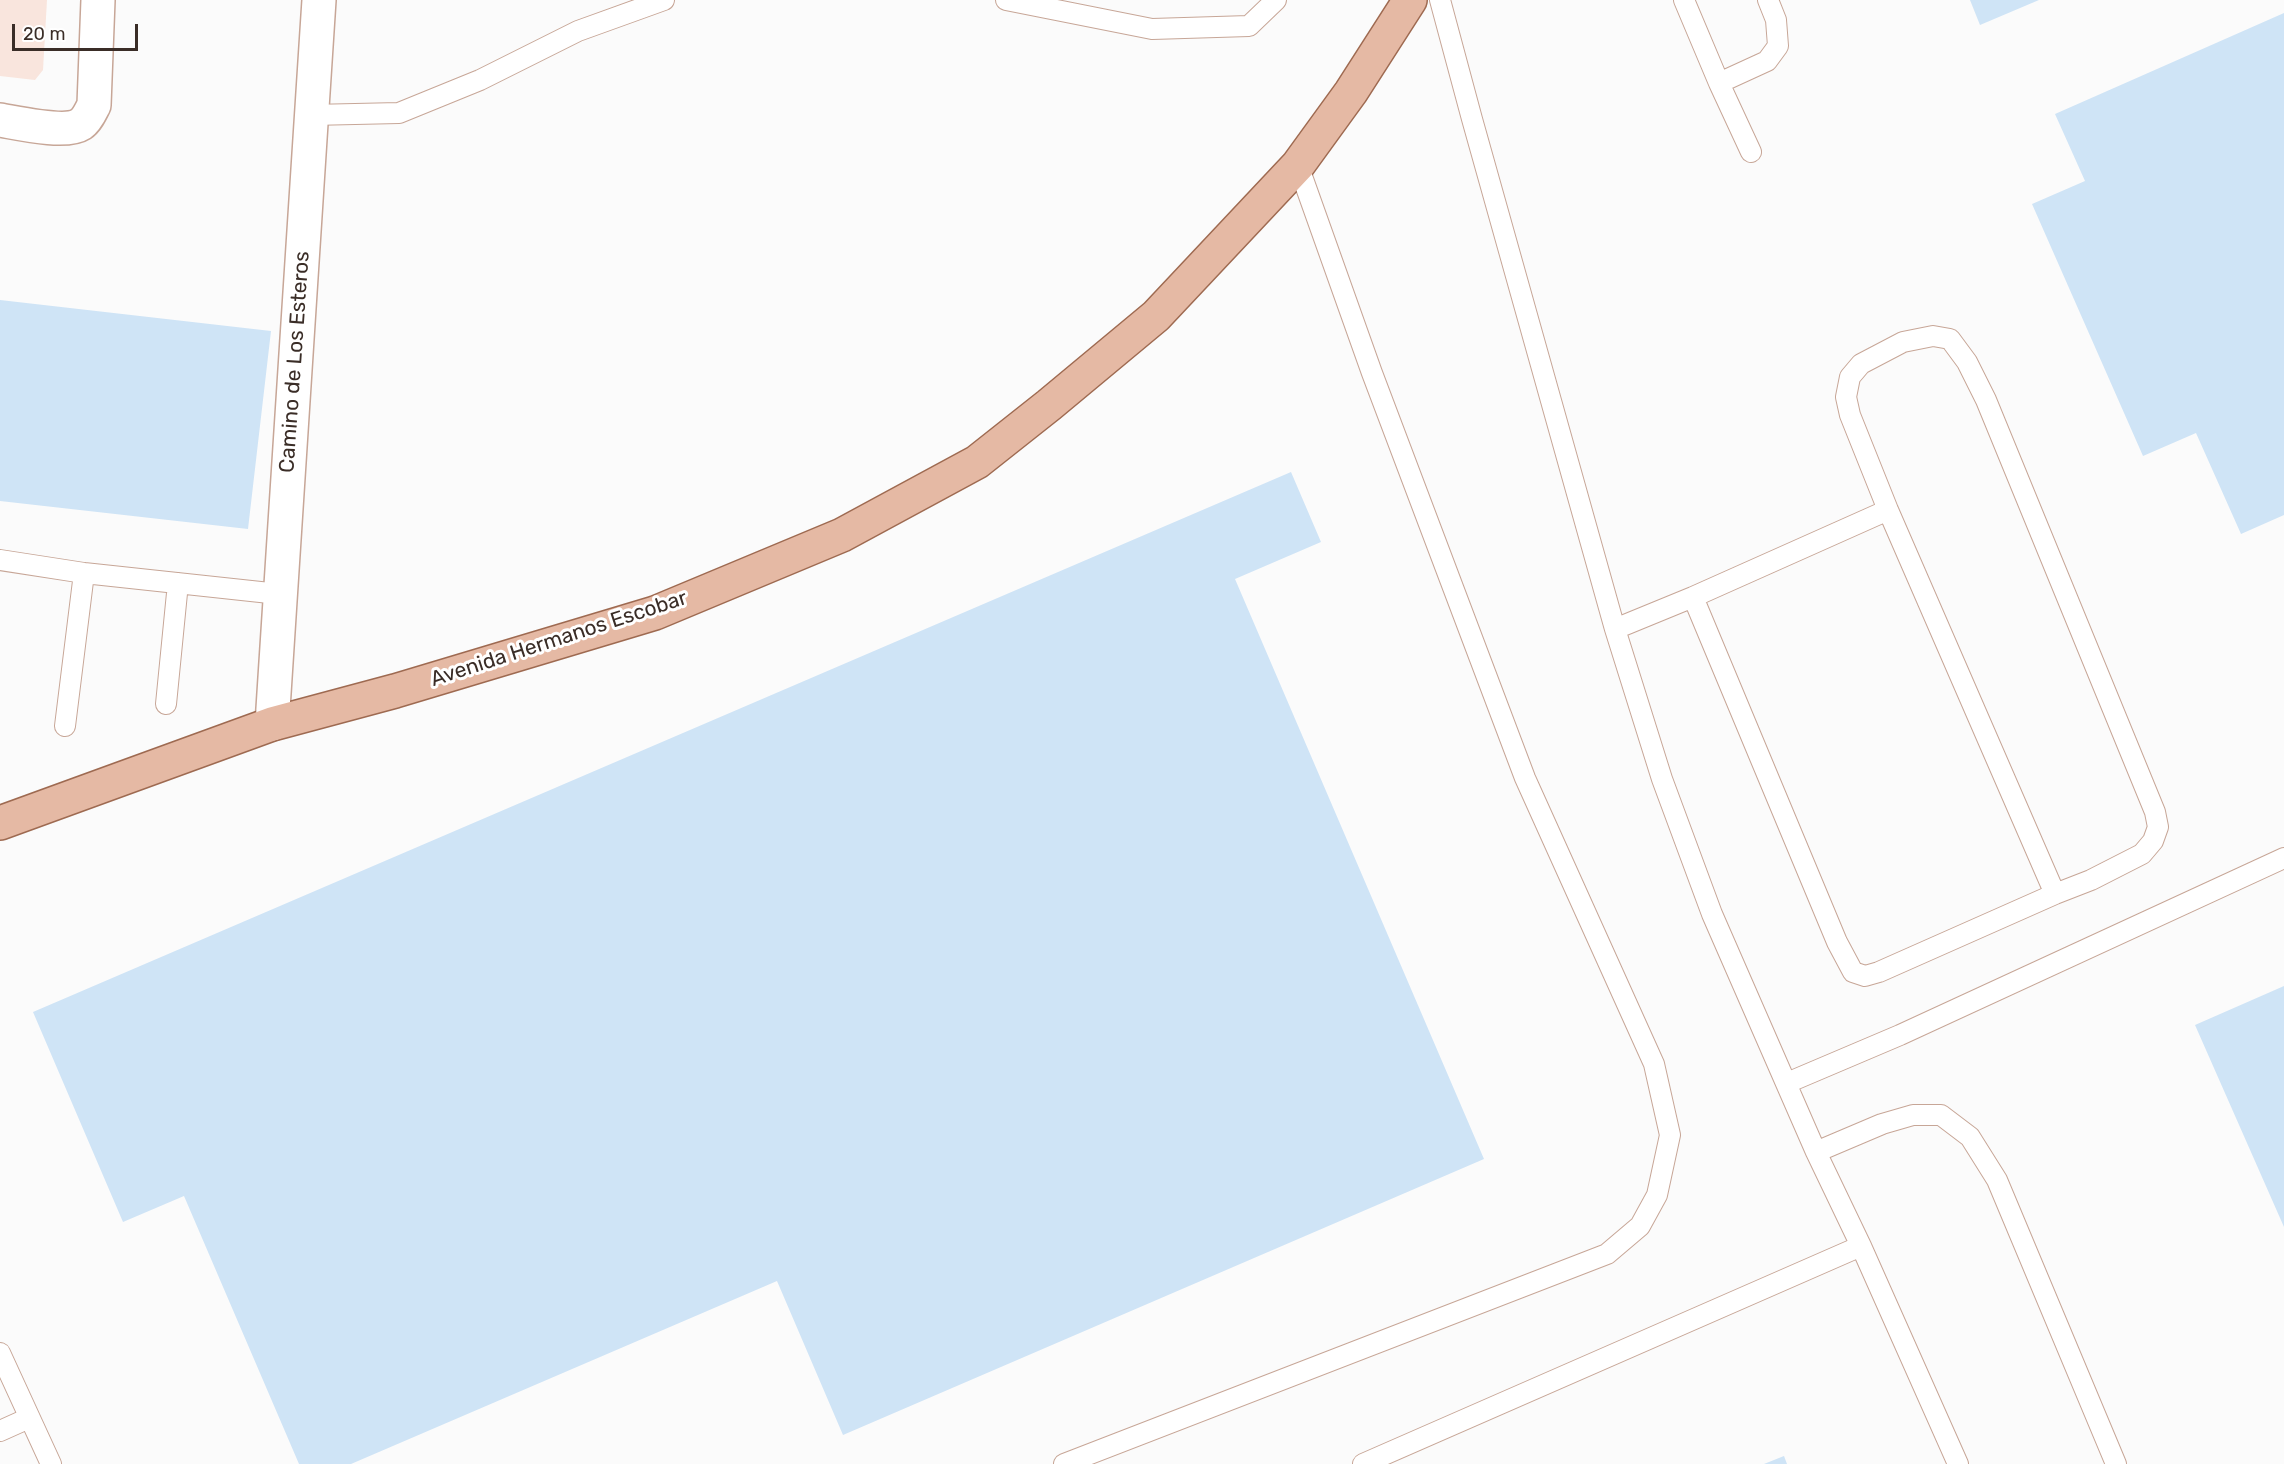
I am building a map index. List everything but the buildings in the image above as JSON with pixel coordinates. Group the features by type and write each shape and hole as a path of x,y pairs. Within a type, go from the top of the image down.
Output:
{"main road":[{"name":"Avenida Hermanos Escobar","path":"0,823 272,724 395,691 655,613 842,535 977,462 1156,316 1298,165 1351,92 1410,0"}],"street":[{"path":"0,120 69,129 81,124 90,113 94,105 98,0"},
{"name":"Camino de Los Esteros","path":"272,724 319,0"}],"lane":[{"path":"311,115 399,113 480,80 578,31 664,0"},
{"path":"1006,0 1152,29 1249,26 1276,0"},
{"path":"1440,0 1615,629 1662,779 1712,914 1816,1152 1861,1246 1958,1464"},
{"path":"1684,0 1751,152"},
{"path":"1719,82 1767,61 1778,46 1776,20 1768,0"},
{"path":"1065,1464 1606,1254 1640,1226 1657,1195 1670,1136 1654,1064 1525,778 1377,384 1298,165"},
{"path":"1693,597 1837,942 1853,972 1865,976 1879,972 2091,880 2142,854 2153,841 2158,827 2155,812 1986,400 1967,362 1950,339 1933,336 1903,342 1861,364 1850,377 1845,397 1888,510 2055,894"},
{"path":"1615,629 1693,597 1888,510"},
{"path":"0,560 84,573 279,594"},
{"path":"65,726 84,573"},
{"path":"166,704 178,583"},
{"path":"1787,1083 1911,1030 2284,858"},
{"path":"1816,1152 1882,1124 1913,1115 1941,1115 1970,1137 1997,1180 2115,1464"},
{"path":"1363,1464 1861,1246"},
{"path":"0,1353 51,1464"},
{"path":"0,1431 29,1418"}],"shaded area":[{"path":"0,0 47,0 43,70 35,80 0,76"}]}
